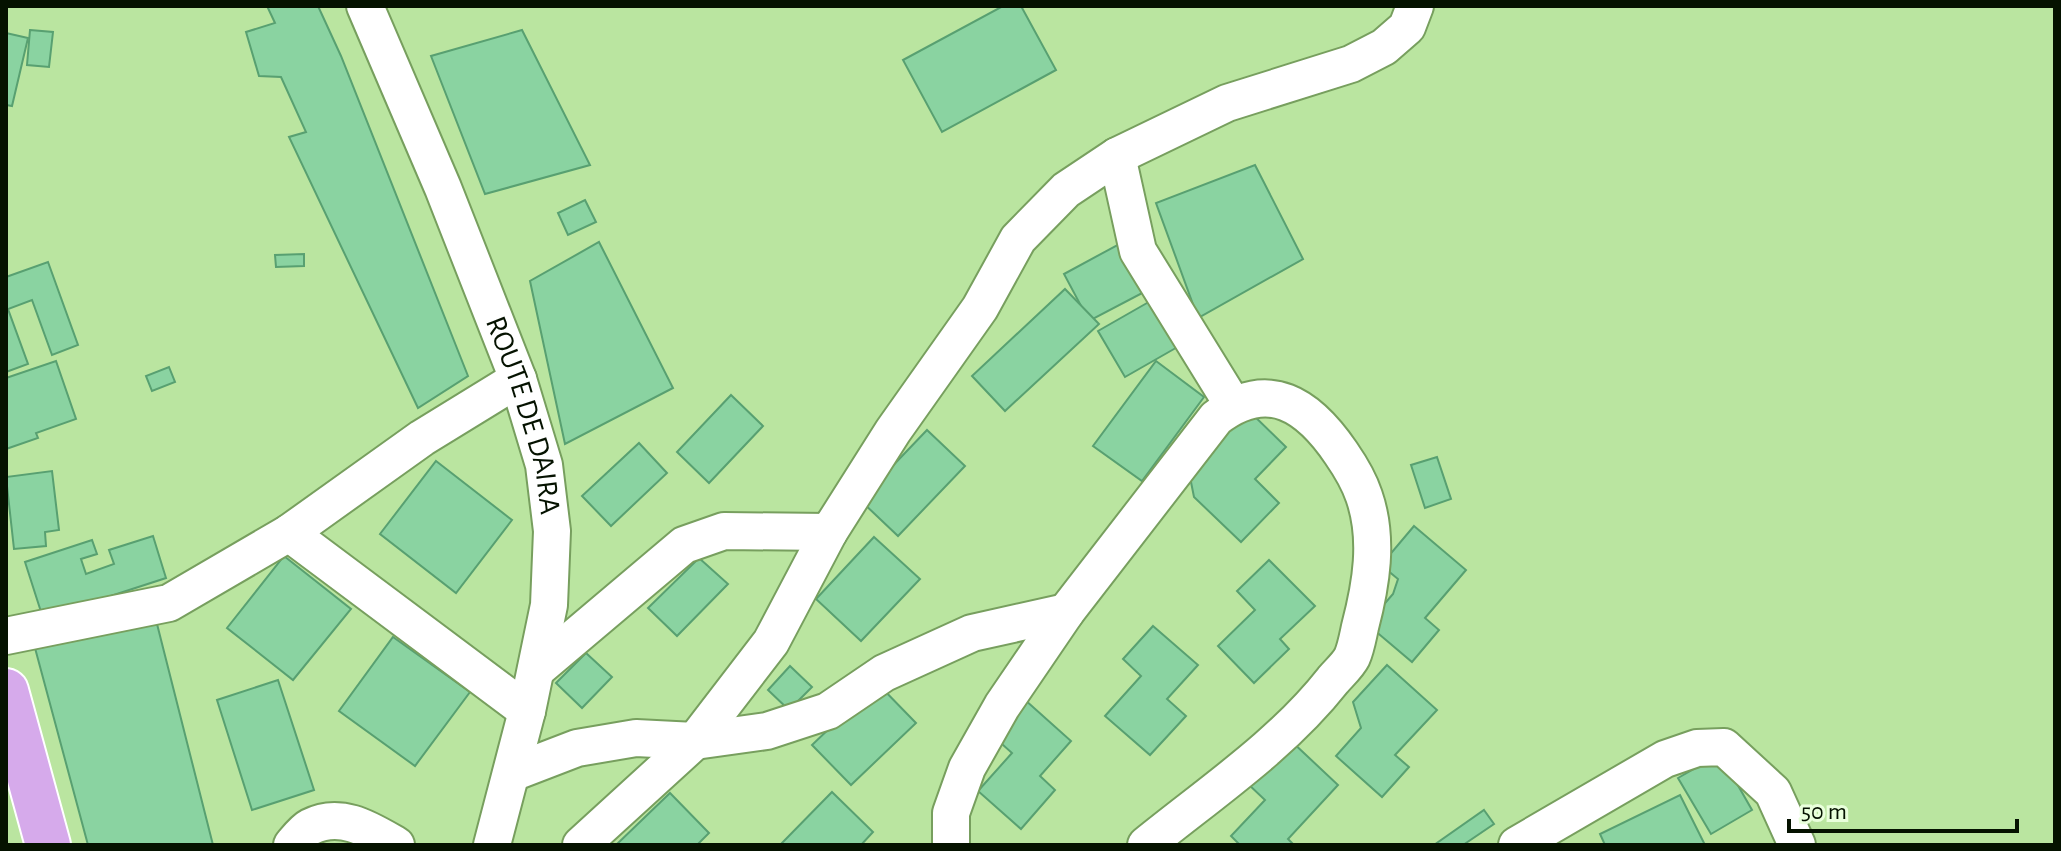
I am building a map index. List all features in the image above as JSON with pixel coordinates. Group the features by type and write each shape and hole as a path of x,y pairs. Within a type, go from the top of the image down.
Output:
{"main road":[{"path":"6,691 48,845"}],"street":[{"name":"ROUTE DE DAIRA","path":"365,6 443,188 518,379 544,465 552,531 549,605 527,711 492,845"},
{"path":"581,845 695,741 771,642 829,532 893,431 980,308 1018,239 1066,190 1117,156 1227,103 1351,64 1384,47 1407,27 1415,6"},
{"path":"1117,156 1138,251 1233,405"},
{"path":"6,636 169,603 289,533 422,438 518,379"},
{"path":"951,845 951,813 967,768 1002,706 1066,612 1216,418 1233,405 1258,399 1283,401 1305,411 1324,429 1351,467 1365,496 1372,538 1371,587 1352,656 1317,701 1270,744 1146,845"},
{"path":"536,670 684,545 724,531 829,532"},
{"path":"289,533 527,711"},
{"path":"512,773 577,748 636,738 695,741 767,731 828,711 884,673 972,633 1066,612"},
{"path":"730,695 767,731"},
{"path":"1517,845 1665,759 1697,748 1724,747 1773,792 1797,845"},
{"path":"292,845 310,827 336,820 362,825 396,845"}],"building":[{"path":"267,6 318,6 341,56 468,376 418,408 289,137 306,132 281,77 259,76 246,32 275,23"},
{"path":"1003,6 1021,6 1056,70 942,132 903,60"},
{"path":"30,30 53,32 49,67 27,65"},
{"path":"522,30 590,165 485,194 431,56"},
{"path":"6,33 28,38 12,106 6,105"},
{"path":"1255,165 1303,259 1198,318 1156,203"},
{"path":"585,200 596,222 568,235 558,213"},
{"path":"599,242 673,388 565,444 530,281"},
{"path":"1123,242 1148,290 1089,321 1064,274"},
{"path":"304,254 304,266 276,267 275,255"},
{"path":"48,262 78,345 52,355 32,300 8,309 28,364 6,372 6,277"},
{"path":"1065,289 1099,324 1005,411 972,376"},
{"path":"1154,299 1181,345 1125,377 1098,331"},
{"path":"56,361 76,419 36,433 38,438 6,449 6,378"},
{"path":"1156,361 1204,397 1142,481 1093,446"},
{"path":"169,367 175,382 152,391 146,376"},
{"path":"731,395 763,426 709,483 677,452"},
{"path":"1245,407 1286,447 1255,479 1279,503 1241,542 1194,497 1188,467"},
{"path":"927,430 965,466 898,536 860,500"},
{"path":"639,443 667,473 611,526 582,496"},
{"path":"1437,457 1451,499 1425,508 1411,465"},
{"path":"436,461 512,520 456,593 380,534"},
{"path":"52,471 59,530 45,532 46,546 14,549 6,477"},
{"path":"1414,526 1466,570 1425,618 1439,630 1412,662 1367,624 1393,594 1398,579 1381,565"},
{"path":"153,536 166,578 43,618 25,562 92,540 97,554 81,559 86,574 114,564 109,550"},
{"path":"874,537 920,579 861,641 816,599"},
{"path":"284,556 351,609 293,680 227,628"},
{"path":"699,558 728,584 677,636 648,608"},
{"path":"1269,560 1315,606 1280,639 1289,649 1254,683 1218,646 1255,610 1237,591"},
{"path":"156,620 213,845 88,845 35,648"},
{"path":"1153,626 1198,665 1167,699 1186,716 1150,755 1105,716 1141,676 1123,659"},
{"path":"393,637 470,692 415,766 339,711"},
{"path":"586,653 612,677 582,708 556,683"},
{"path":"1387,665 1437,710 1395,755 1409,767 1382,797 1336,756 1361,728 1353,702"},
{"path":"790,666 812,687 789,710 768,690"},
{"path":"278,680 314,790 252,810 217,700"},
{"path":"877,683 916,723 851,785 812,745"},
{"path":"1024,699 1071,741 1040,776 1055,790 1021,829 978,791 1012,753 992,735"},
{"path":"1289,739 1338,785 1288,839 1294,845 1240,845 1231,836 1265,800 1247,783"},
{"path":"1720,754 1752,810 1711,834 1678,778"},
{"path":"832,792 873,832 861,845 780,845"},
{"path":"670,793 709,833 697,845 616,845"},
{"path":"1680,795 1705,845 1605,845 1600,834"},
{"path":"1484,810 1494,824 1463,845 1434,845"}]}
